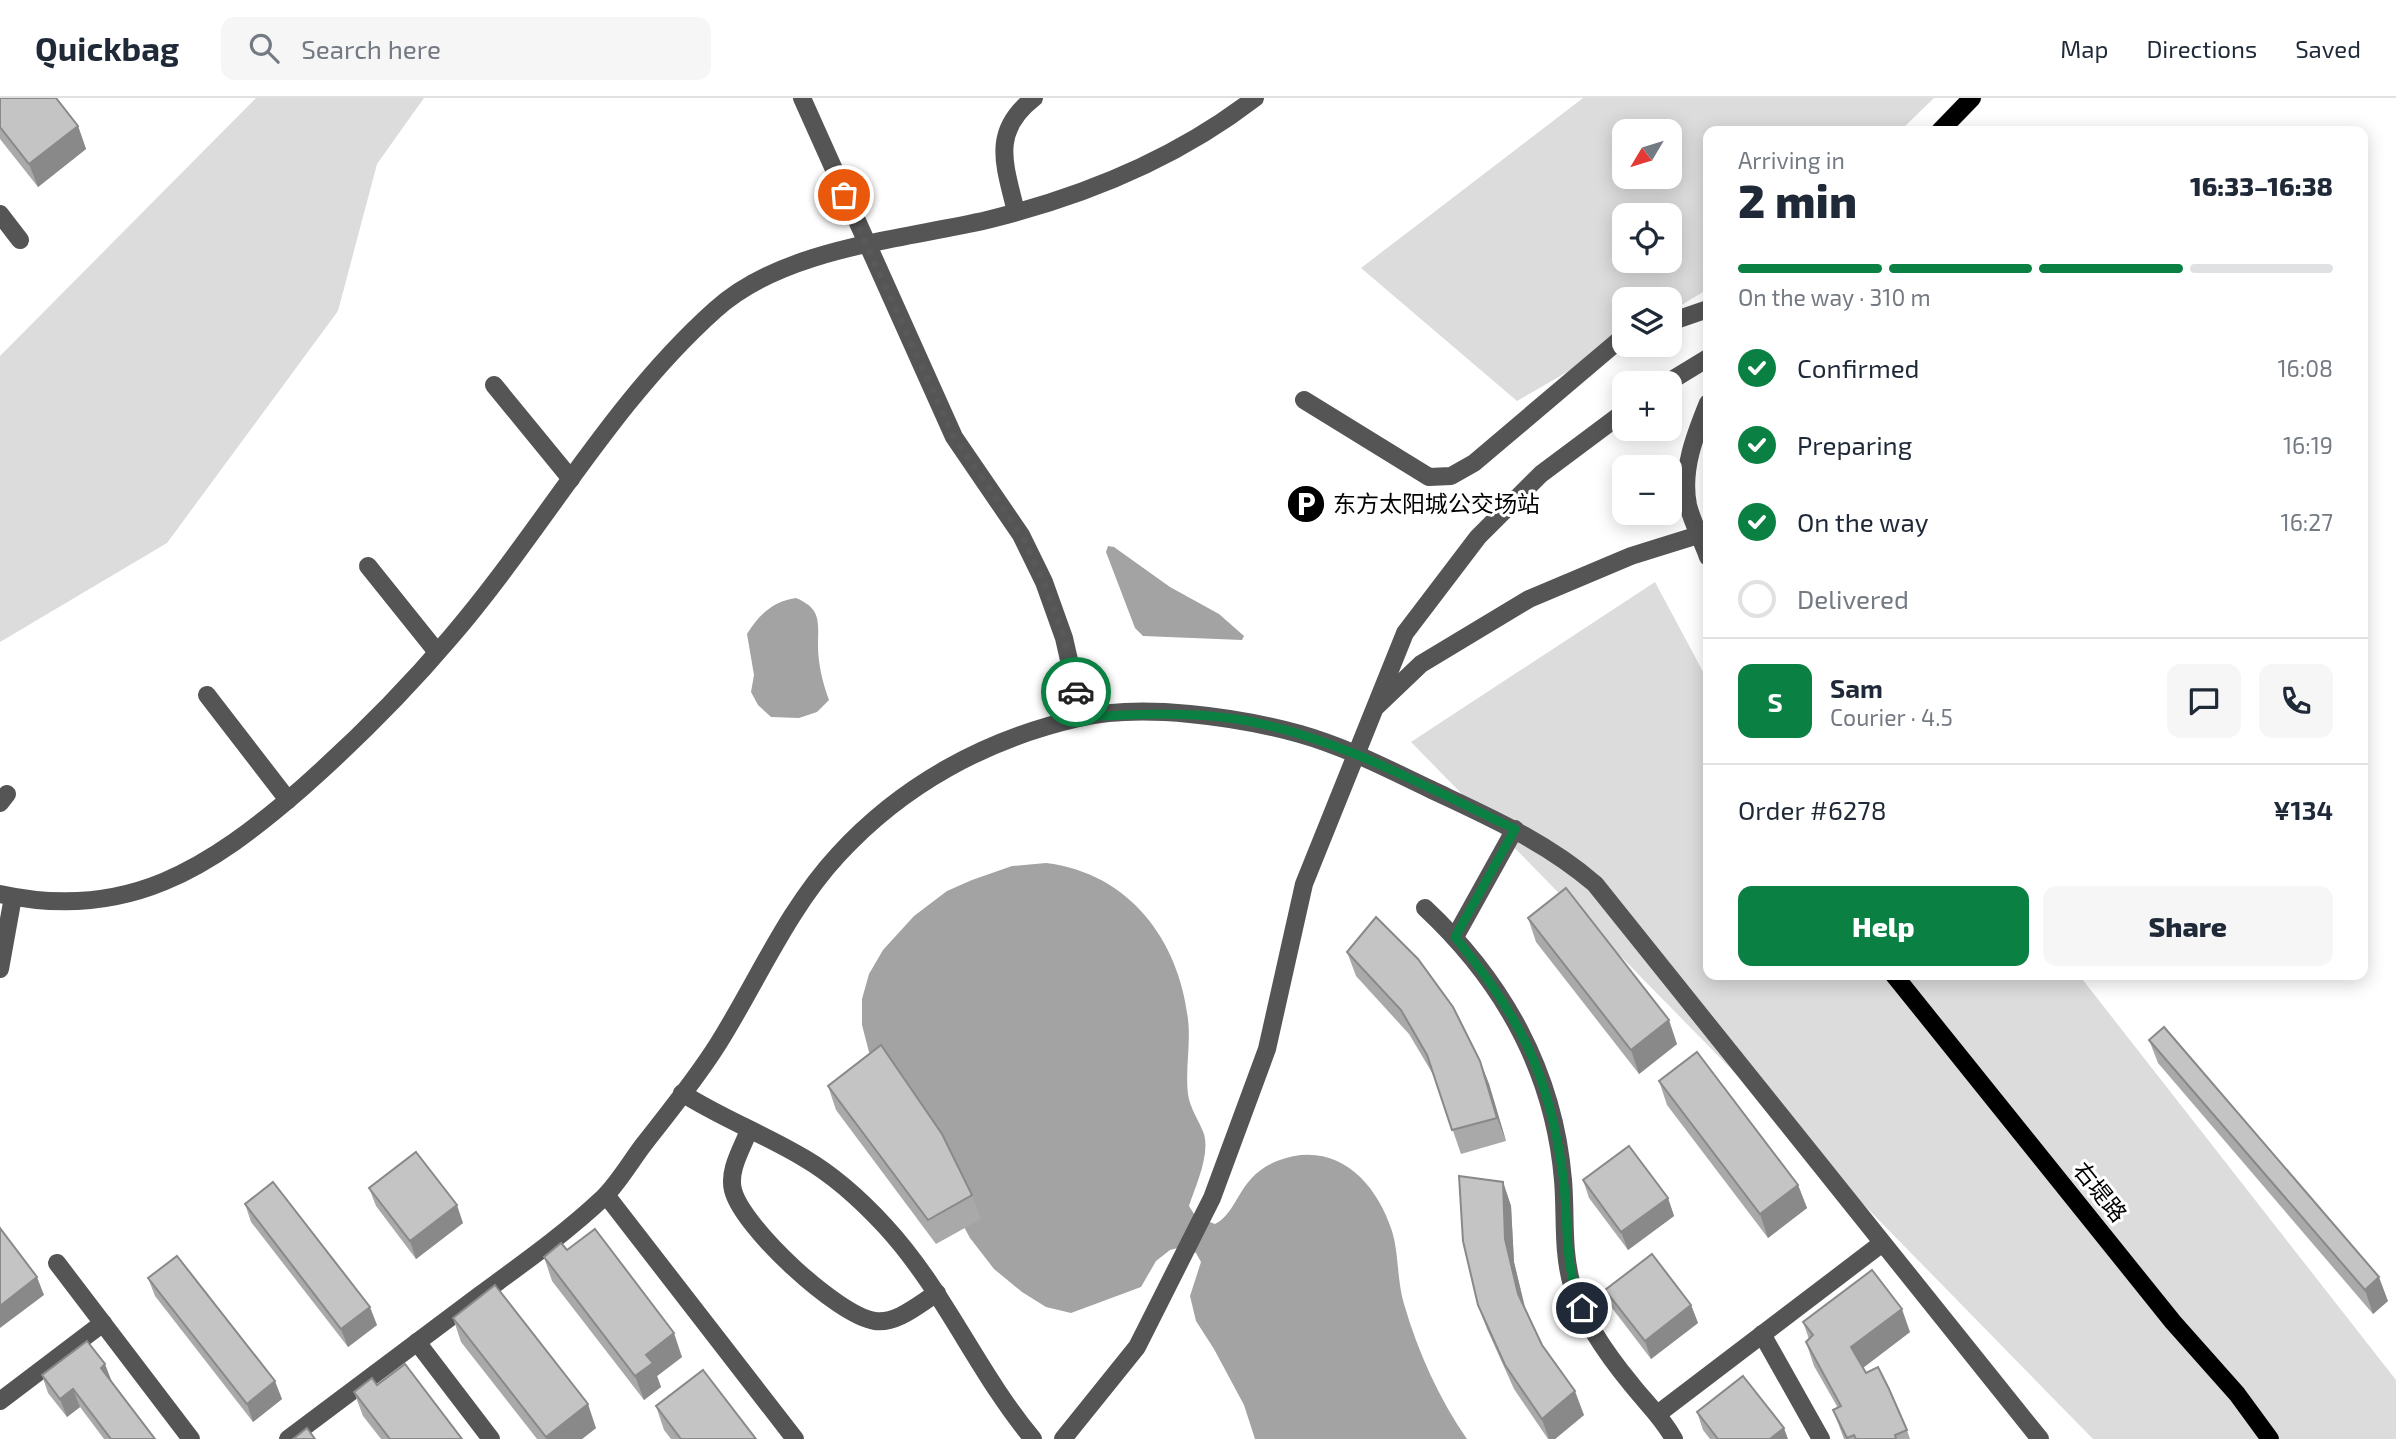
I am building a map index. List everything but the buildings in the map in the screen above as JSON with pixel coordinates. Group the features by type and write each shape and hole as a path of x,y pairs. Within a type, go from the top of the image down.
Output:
{"main road":[{"path":"1945,126 1972,98"},
{"name":"右堤路","path":"1898,980 2270,1439"}],"street":[{"path":"802,98 954,437 1021,535 1044,582 1064,638 1082,717"},
{"path":"1016,212 1002,151 1007,128 1021,107 1034,98"},
{"path":"0,969 6,896 34,902 80,902 133,894 193,870 252,831 288,800 391,703 437,652 641,387 718,306 761,279 810,260 1065,199 1130,172 1194,138 1255,98"},
{"path":"0,214 20,240"},
{"path":"1682,318 1703,311"},
{"path":"1304,400 1429,477 1451,476 1474,463 1520,426 1612,346"},
{"path":"1682,374 1703,361"},
{"path":"494,385 571,479"},
{"path":"1703,415 1694,437 1686,477 1688,506 1703,531"},
{"path":"1063,1439 1137,1347 1212,1198 1267,1049 1304,884 1405,633 1478,537 1541,474 1612,421"},
{"path":"1372,710 1421,664 1529,599 1631,555 1703,533"},
{"path":"368,566 437,652"},
{"path":"207,695 288,800"},
{"path":"288,1439 537,1252 606,1195 716,1046 803,900 836,857 881,813 925,780 970,755 1082,717 1186,714 1244,720 1304,735 1355,754 1515,829 1562,855 1594,884 2040,1439"},
{"path":"1455,937 1515,829"},
{"path":"1425,908 1455,937 1511,1013 1540,1071 1552,1112 1563,1179 1565,1238 1572,1285 1592,1330 1633,1386 1659,1413 1674,1439"},
{"path":"682,1093 723,1119 806,1159 847,1191 885,1226 937,1293 1003,1403 1033,1439"},
{"path":"749,1130 731,1174 733,1192 751,1222 795,1270 848,1312 876,1322 900,1316 937,1293"},
{"path":"606,1195 795,1439"},
{"path":"1659,1413 1881,1244"},
{"path":"57,1263 191,1439"},
{"path":"3,1394 103,1323"},
{"path":"1762,1334 1821,1439"},
{"path":"417,1342 491,1439"}],"shaded area":[{"path":"256,98 424,98 377,164 338,311 167,543 0,642 0,356"},
{"path":"1583,98 1934,98 1905,126 1703,126 1703,292 1682,305 1682,287 1612,287 1612,346 1517,401 1361,268"},
{"path":"1108,546 1114,547 1170,587 1219,614 1244,636 1242,640 1143,636 1135,628 1106,552"},
{"path":"1655,582 1703,672 1703,980 2083,980 2396,1380 2396,1439 2093,1439 1411,742"},
{"path":"796,598 810,607 817,617 820,667 829,700 817,712 799,718 771,717 758,705 751,692 754,675 747,634 767,610 780,602"},
{"path":"1046,863 1076,869 1102,880 1125,896 1145,915 1174,963 1183,990 1188,1019 1188,1094 1205,1142 1201,1170 1189,1206 1196,1217 1215,1224 1223,1219 1254,1176 1277,1161 1317,1155 1350,1168 1375,1195 1385,1212 1394,1240 1402,1295 1416,1340 1438,1391 1467,1439 1255,1439 1244,1405 1196,1321 1190,1296 1201,1262 1196,1253 1182,1247 1170,1250 1156,1261 1141,1287 1071,1313 1046,1307 1022,1292 994,1269 970,1238 869,1052 862,1025 862,999 869,974 883,950 914,916 947,891 1012,866"}],"way so far":[{"path":"844,195 954,437 1021,535 1044,582 1064,638 1076,692"}],"place":[{"name":"东方太阳城公交场站","path":"1306,504"}],"route":[{"path":"1076,692 1082,717 1140,713 1186,714 1244,720 1304,735 1355,754 1515,829 1455,937 1492,982 1518,1023 1540,1071 1552,1112 1563,1179 1565,1238 1572,1285 1582,1308"}]}
